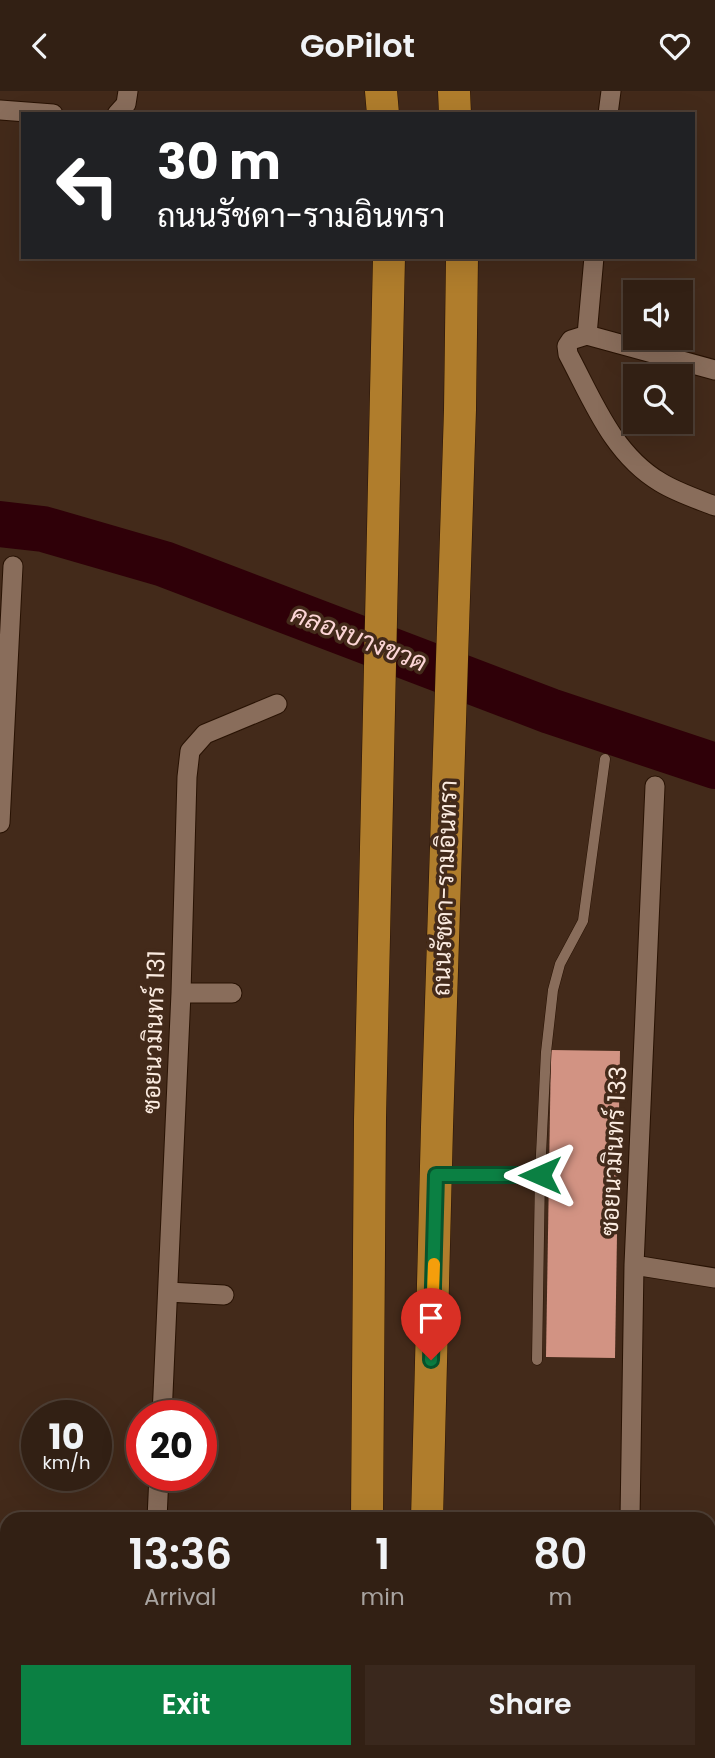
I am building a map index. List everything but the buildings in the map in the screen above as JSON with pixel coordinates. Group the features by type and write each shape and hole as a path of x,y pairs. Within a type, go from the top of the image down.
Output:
{"main road":[{"path":"381,91 383,112"},
{"path":"454,91 455,112"},
{"path":"367,1512 370,1119 389,259"},
{"name":"ถนนรัชดา-รามอินทรา","path":"427,1512 452,701 462,259"}],"street":[{"path":"119,112 126,104 128,91"},
{"path":"608,112 611,91"},
{"path":"0,110 26,112"},
{"path":"587,335 594,259"},
{"path":"715,370 587,335 571,340 567,346 568,354 616,443 630,460 660,483 715,506"},
{"path":"0,823 13,566"},
{"name":"ซอยนวมินทร์ 131","path":"163,1400 190,751 205,734 277,704"},
{"name":"ซอยนวมินทร์ 133","path":"630,1512 634,1265 655,786"},
{"path":"181,993 232,993"},
{"path":"634,1265 715,1278"},
{"path":"167,1293 224,1295"},
{"path":"157,1512 158,1491"}],"lane":[{"path":"537,1360 540,1175 546,1052 553,990 566,950 583,921 605,759"},
{"path":"436,1175 540,1175"}],"waterway":[{"name":"คลองบางขวด","path":"0,524 43,529 164,564 550,711 715,766"}],"slow traffic":[{"path":"432,1322 434,1264"}],"route":[{"path":"431,1360 436,1175 540,1175"}]}
